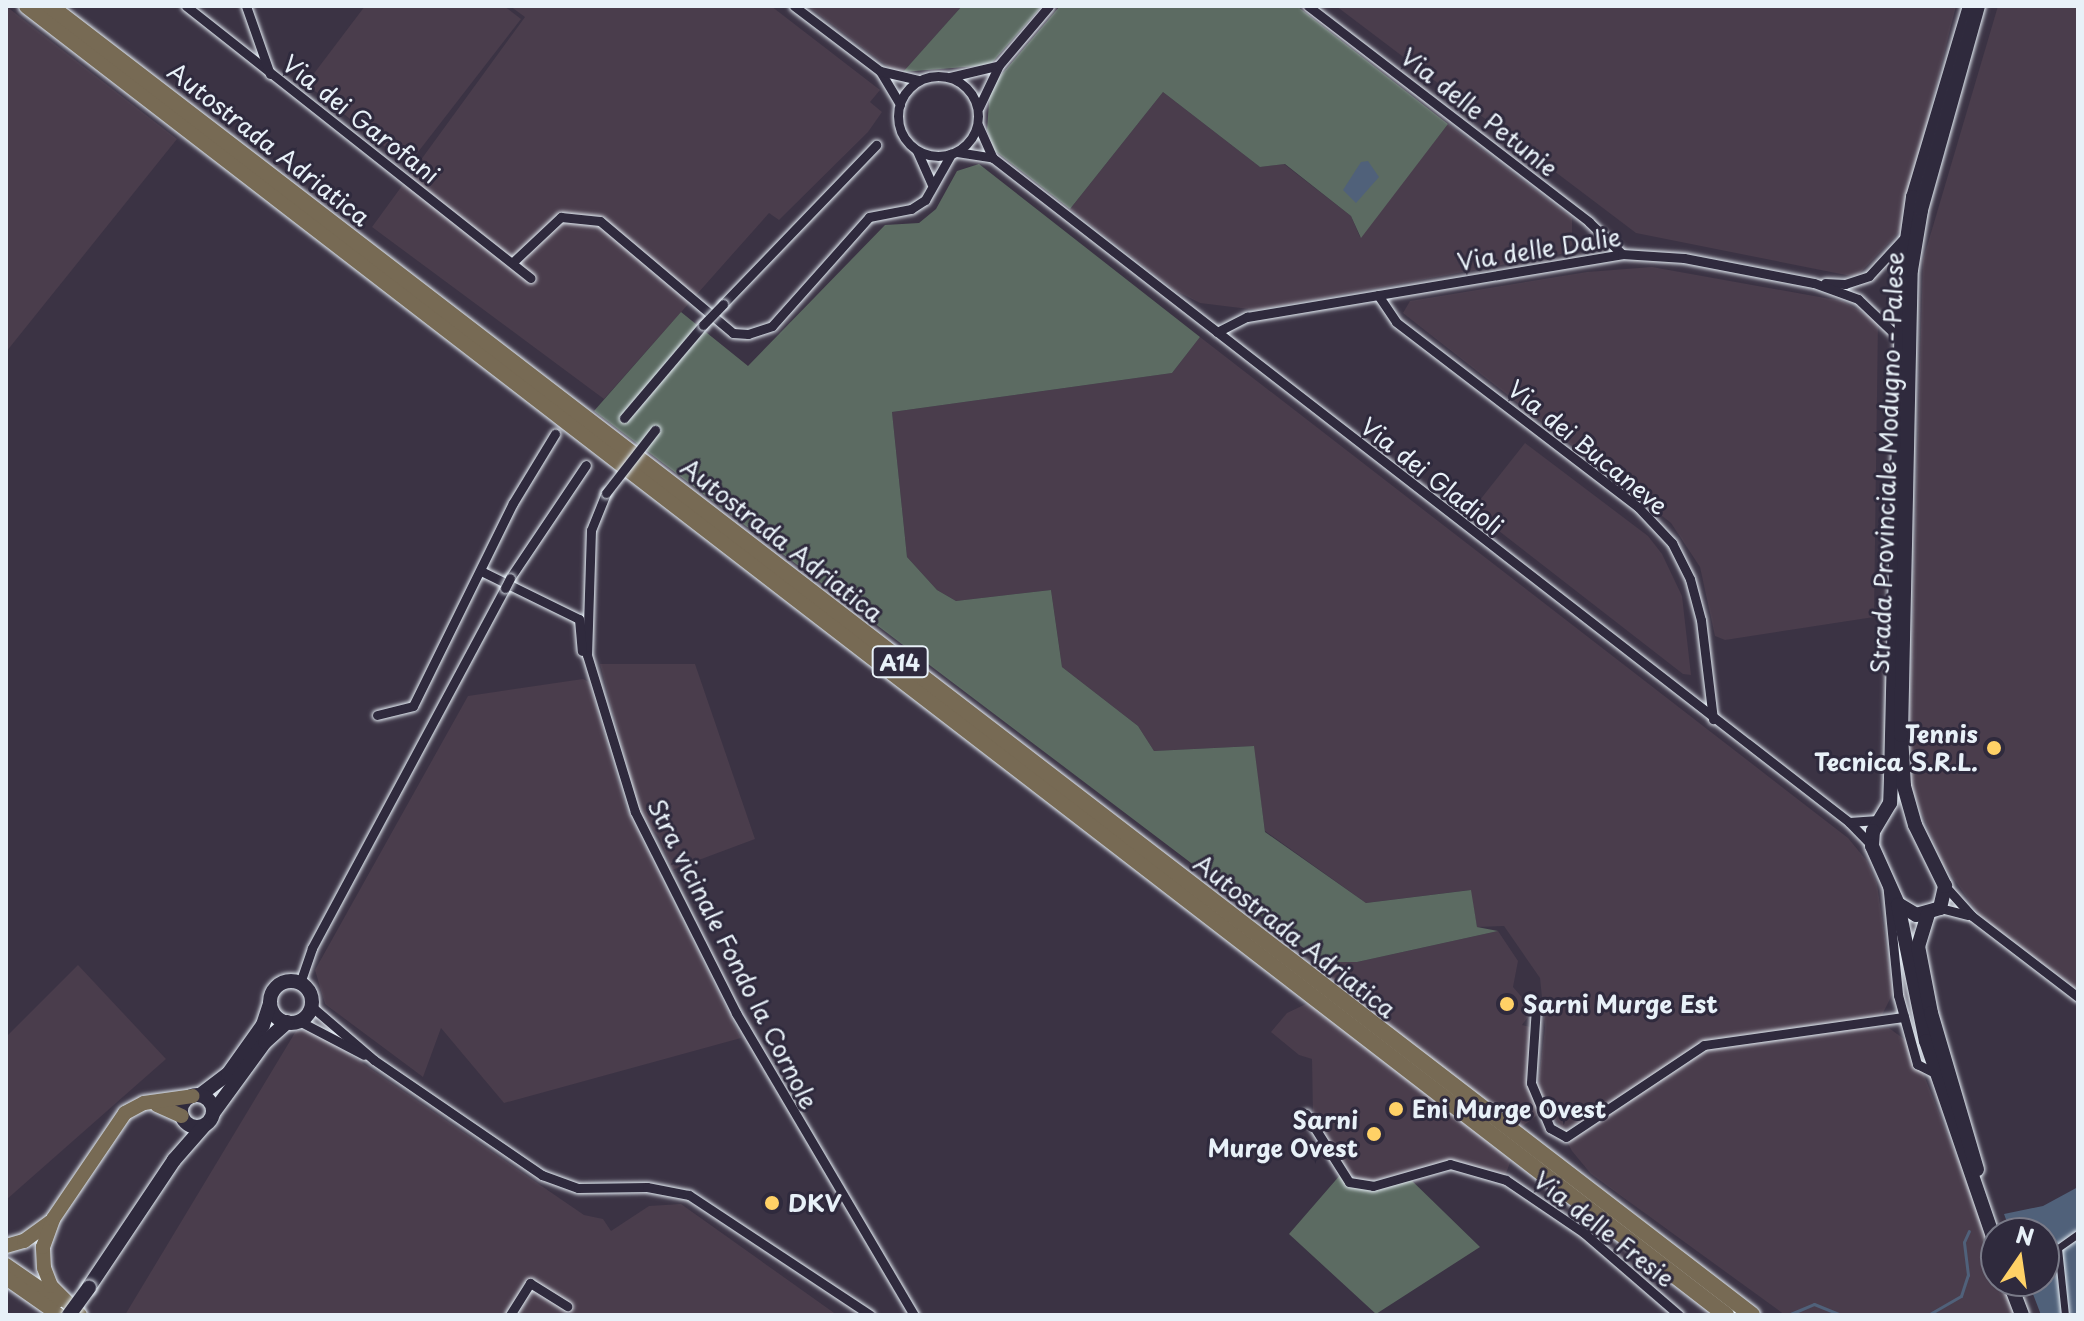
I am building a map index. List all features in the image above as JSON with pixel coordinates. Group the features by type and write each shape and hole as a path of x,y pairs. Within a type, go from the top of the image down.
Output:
{"highway":[{"name":"Autostrada Adriatica","path":"27,6 1726,1315"},
{"name":"Autostrada Adriatica","path":"50,6 1752,1315"}],"main road":[{"name":"Strada Provinciale Modugno - Palese","path":"1872,846 1873,831 1890,803 1905,237 1970,6"},
{"name":"Strada Provinciale Modugno - Palese","path":"1945,886 1915,825 1904,786 1911,270 1921,210 1978,6"},
{"path":"1881,820 1899,816 1915,825"},
{"path":"1872,846 1898,904 1935,1073 1986,1217"},
{"path":"1945,886 1918,946 1931,1013 1995,1217"},
{"path":"1898,904 1906,913 1934,911"},
{"path":"300,983 310,992 311,1006 265,1042 197,1120 182,1106 228,1074 263,1025 279,984 300,983"},
{"path":"270,1002 275,1015 293,1021"},
{"path":"69,1315 89,1287 174,1160 210,1102 196,1096 153,1103 125,1113 53,1219 43,1247 44,1268 51,1286 79,1315"},
{"path":"153,1103 197,1120"},
{"path":"6,1246 24,1241 53,1219"},
{"path":"6,1265 79,1315"},
{"path":"6,1278 59,1315"}],"street":[{"name":"Via dei Garofani","path":"186,6 531,278"},
{"path":"246,6 270,74"},
{"path":"794,6 880,71 900,104 902,135 917,151 932,184"},
{"path":"978,109 999,65 1049,6"},
{"name":"Via delle Petunie","path":"1308,6 1589,222 1622,254"},
{"path":"880,71 918,80 982,73 999,65"},
{"path":"950,77 970,90 978,109"},
{"path":"900,104 918,80"},
{"name":"Via dei Gladioli","path":"978,109 978,124 993,158 1849,822 1872,846"},
{"path":"513,262 561,217 578,216 600,221 733,333 748,334 772,326 869,217 911,209 925,200 932,184 978,124"},
{"path":"624,418 703,325 876,145"},
{"name":"Via dei Gladioli","path":"917,151 993,158"},
{"path":"1814,283 1845,284 1869,276 1905,237"},
{"name":"Via delle Dalie","path":"1217,332 1247,317 1622,254 1684,258 1814,283 1858,299 1900,339"},
{"name":"Via dei Bucaneve","path":"1378,295 1396,322 1638,507 1672,543 1690,579 1701,620 1713,719"},
{"name":"Stra vicinale Fondo la Cornole","path":"655,430 606,493 591,530 587,655 635,812 746,1032 914,1315"},
{"path":"377,715 413,706 513,503 555,434"},
{"path":"300,983 312,948 510,578 586,465"},
{"path":"481,571 579,619 587,655"},
{"path":"1849,822 1881,820"},
{"path":"1887,875 1887,915 1904,1017 1917,1064 1935,1073"},
{"path":"1945,886 1972,916 2078,997"},
{"path":"1934,911 1972,916"},
{"path":"311,1006 374,1060 542,1175 578,1188 647,1187 689,1195 870,1315"},
{"path":"1536,1007 1533,1091 1550,1128 1566,1137 1704,1045 1904,1017"},
{"path":"293,1021 374,1060"},
{"name":"Via delle Fresie","path":"1306,1114 1349,1182 1373,1186 1450,1164 1506,1180 1584,1233 1679,1315"},
{"path":"2065,1315 2058,1248 2078,1234"},
{"path":"510,1315 530,1283 567,1306"}],"shaded area":[{"path":"6,6 177,139 6,352"},
{"path":"365,6 504,6 521,19 408,165 306,84"},
{"path":"510,6 771,6 880,90 870,102 882,112 868,132 779,220 769,213 604,399 372,227 525,17"},
{"path":"808,6 962,6 903,72 891,69"},
{"path":"1336,6 1956,6 1900,231 1856,277 1636,233"},
{"path":"1998,6 2078,6 2078,990 1980,916 1943,864 1908,780 1923,260"},
{"path":"1163,92 1260,167 1284,164 1351,216 1360,237 1448,124 1572,218 1572,245 1561,254 1257,310 1200,303 1176,291 1070,209"},
{"path":"1652,267 1842,301 1878,321 1874,617 1725,640 1715,636 1700,567 1671,523 1403,313 1410,301 1587,272"},
{"path":"1200,337 1848,838 1867,861 1877,884 1893,993 1882,1015 1864,1020 1865,1029 1889,1028 1912,1045 1980,1217 1980,1297 2013,1297 2020,1315 1785,1315 1591,1174 1572,1151 1538,1087 1545,1028 1540,978 1504,926 1477,927 1470,890 1366,903 1265,831 1253,746 1154,751 1138,726 1062,667 1051,590 956,601 937,590 907,557 892,412 1172,373"},
{"path":"1525,443 1648,536 1662,554 1682,596 1691,675 1683,674 1472,510"},
{"path":"600,664 695,664 755,839 672,870 660,839 639,811"},
{"path":"583,679 589,682 626,808 741,1038 504,1103 441,1028 423,1077 325,1004 315,970 468,696"},
{"path":"1498,931 1518,961 1513,987 1533,1010 1522,1025 1530,1027 1528,1084 1540,1113 1519,1129 1318,972 1322,962 1357,962"},
{"path":"78,965 166,1059 6,1200 6,1037"},
{"path":"1308,1003 1511,1160 1505,1176 1451,1161 1365,1183 1349,1173 1313,1118 1312,1059 1299,1055 1271,1032 1287,1013"},
{"path":"296,1031 310,1031 346,1052 584,1215 603,1219 611,1231 649,1206 681,1204 837,1315 125,1315"}],"green space":[{"path":"962,6 1042,6 990,65 903,72"},
{"path":"1060,6 1297,6 1448,124 1361,238 1351,216 1285,164 1260,167 1163,92 1070,209 994,150 987,130 990,88"},
{"path":"979,164 1200,337 1172,373 892,412 907,557 937,590 956,601 1051,590 1062,667 1138,726 1154,751 1254,746 1265,832 1366,903 1471,890 1477,927 1498,931 1357,962 1322,962 594,411 681,312 748,366 885,225 919,223 936,209 957,171"},
{"path":"1341,1174 1356,1185 1406,1175 1480,1247 1376,1314 1289,1234"}],"water":[{"path":"1368,161 1379,177 1356,203 1343,190 1361,162"},
{"path":"2078,1187 2078,1315 2041,1315 2034,1297 2060,1297 2060,1217 2005,1217 2004,1214 2043,1206"}],"waterway":[{"path":"1928,1315 1961,1296 1968,1275 1964,1242 1969,1231"},
{"path":"1788,1315 1814,1304 1841,1315"}],"place":[{"name":"Tennis Tecnica S.R.L.","path":"1994,748"},
{"name":"Sarni Murge Est","path":"1507,1004"},
{"name":"Eni Murge Ovest","path":"1396,1109"},
{"name":"Sarni Murge Ovest","path":"1374,1134"},
{"name":"DKV","path":"772,1203"}]}
